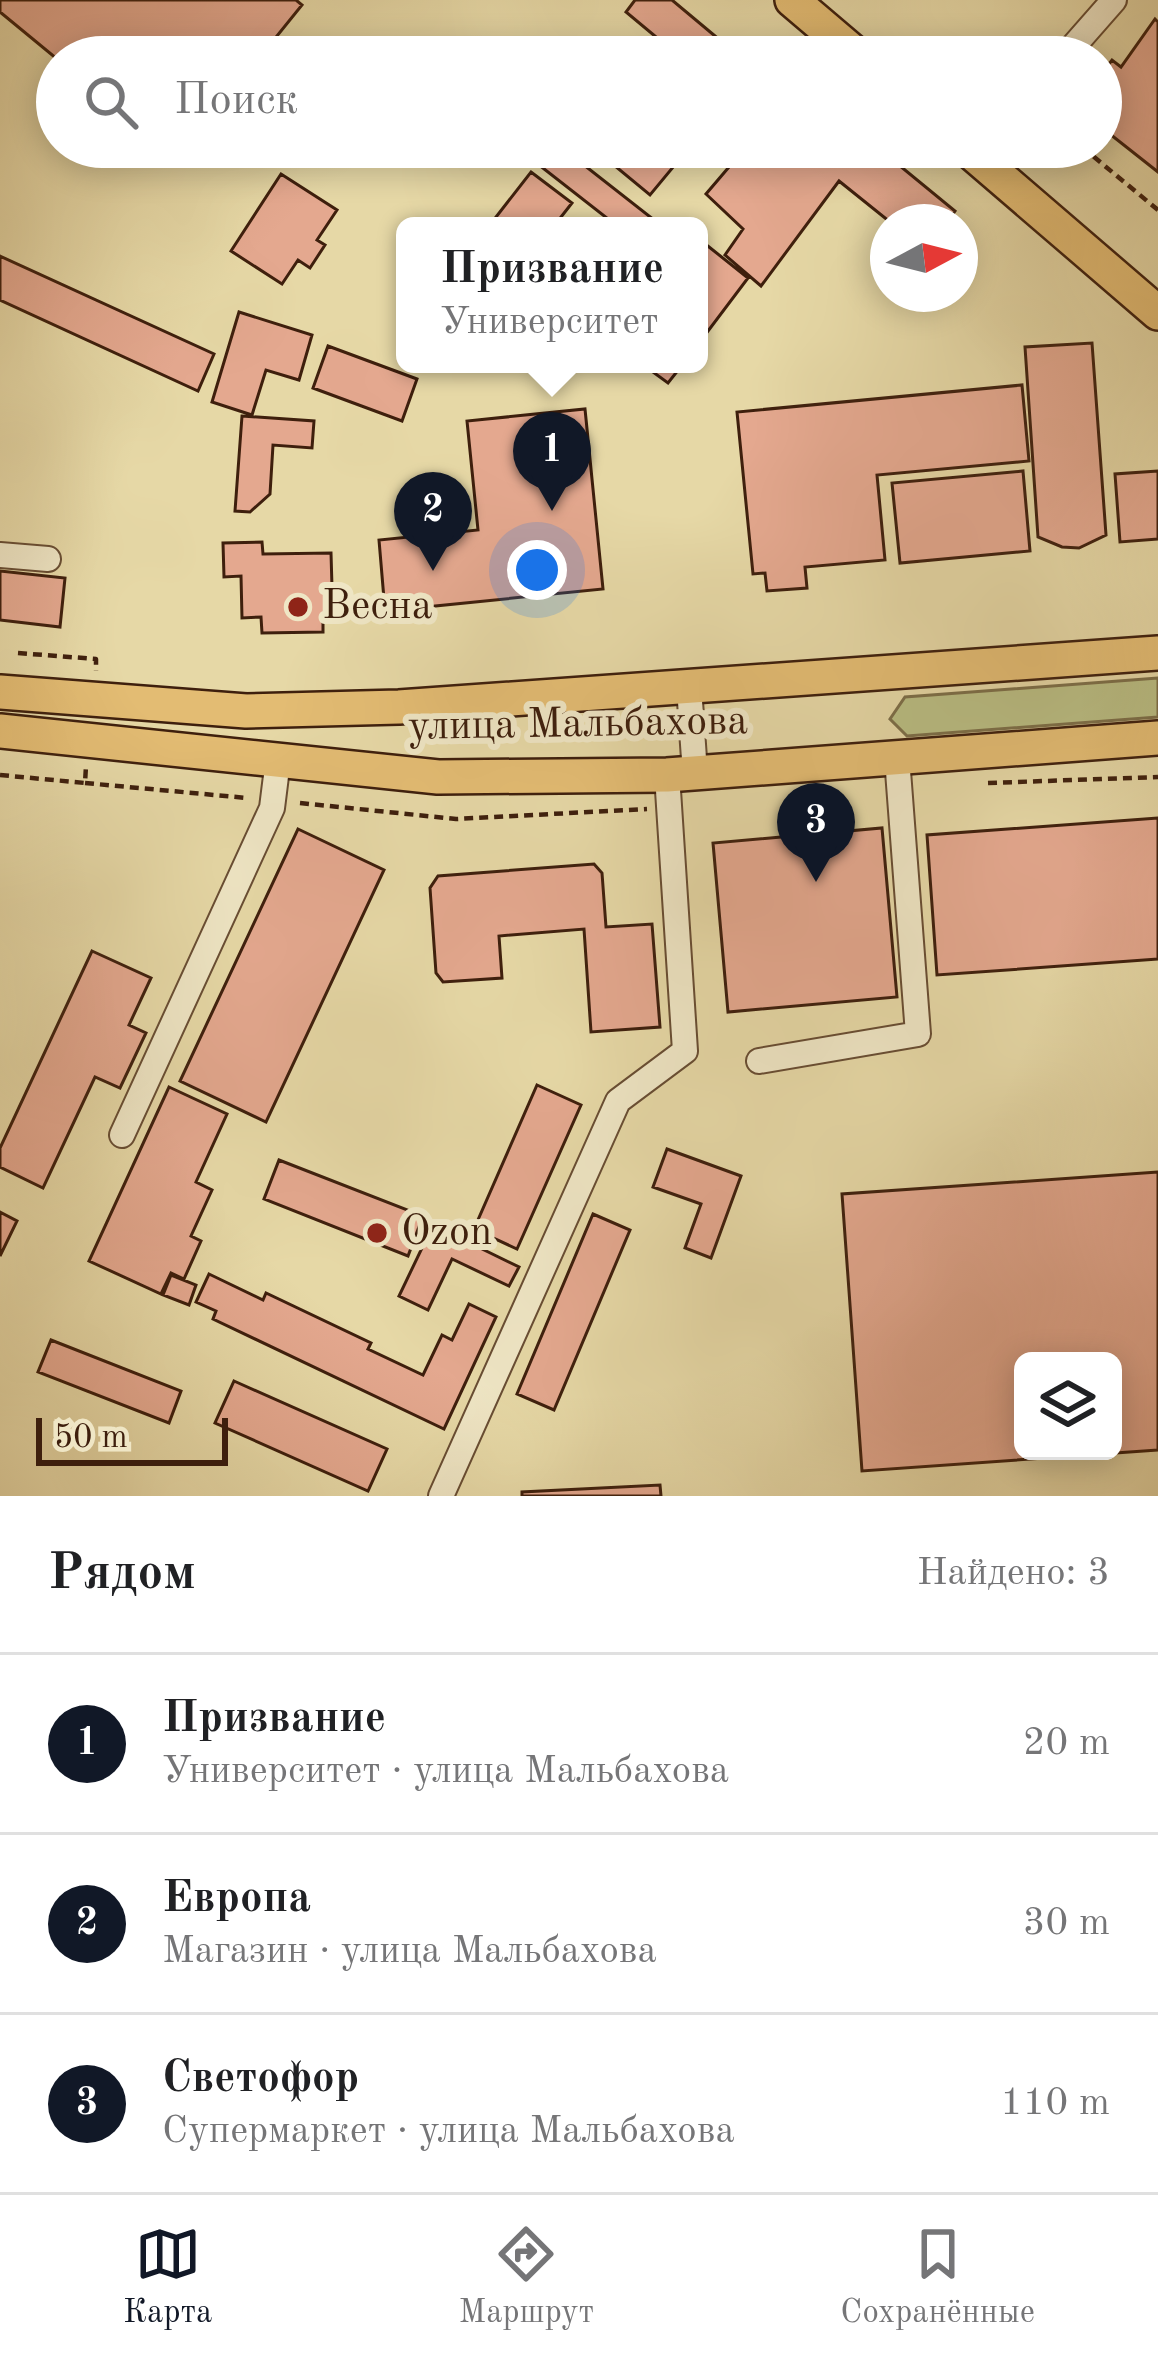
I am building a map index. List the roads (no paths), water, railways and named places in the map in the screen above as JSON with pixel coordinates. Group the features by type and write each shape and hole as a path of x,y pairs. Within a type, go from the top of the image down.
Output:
{"main road":[{"path":"792,0 834,36"},
{"path":"994,168 1158,313"},
{"name":"улица Мальбахова","path":"0,692 247,711 399,707 1158,653"},
{"name":"улица Мальбахова","path":"0,731 438,777 681,774 1158,738"}],"street":[{"path":"1079,36 1101,4"},
{"path":"0,555 48,559"},
{"path":"441,1496 618,1101 685,1051 681,774 688,687"},
{"path":"759,1060 918,1034 898,758"},
{"path":"122,1136 272,808 278,760"}],"place":[{"name":"Призвание","path":"552,511"},
{"name":"Европа","path":"433,571"},
{"name":"Весна","path":"298,607"},
{"name":"Светофор","path":"816,882"},
{"name":"Ozon","path":"377,1233"}]}
